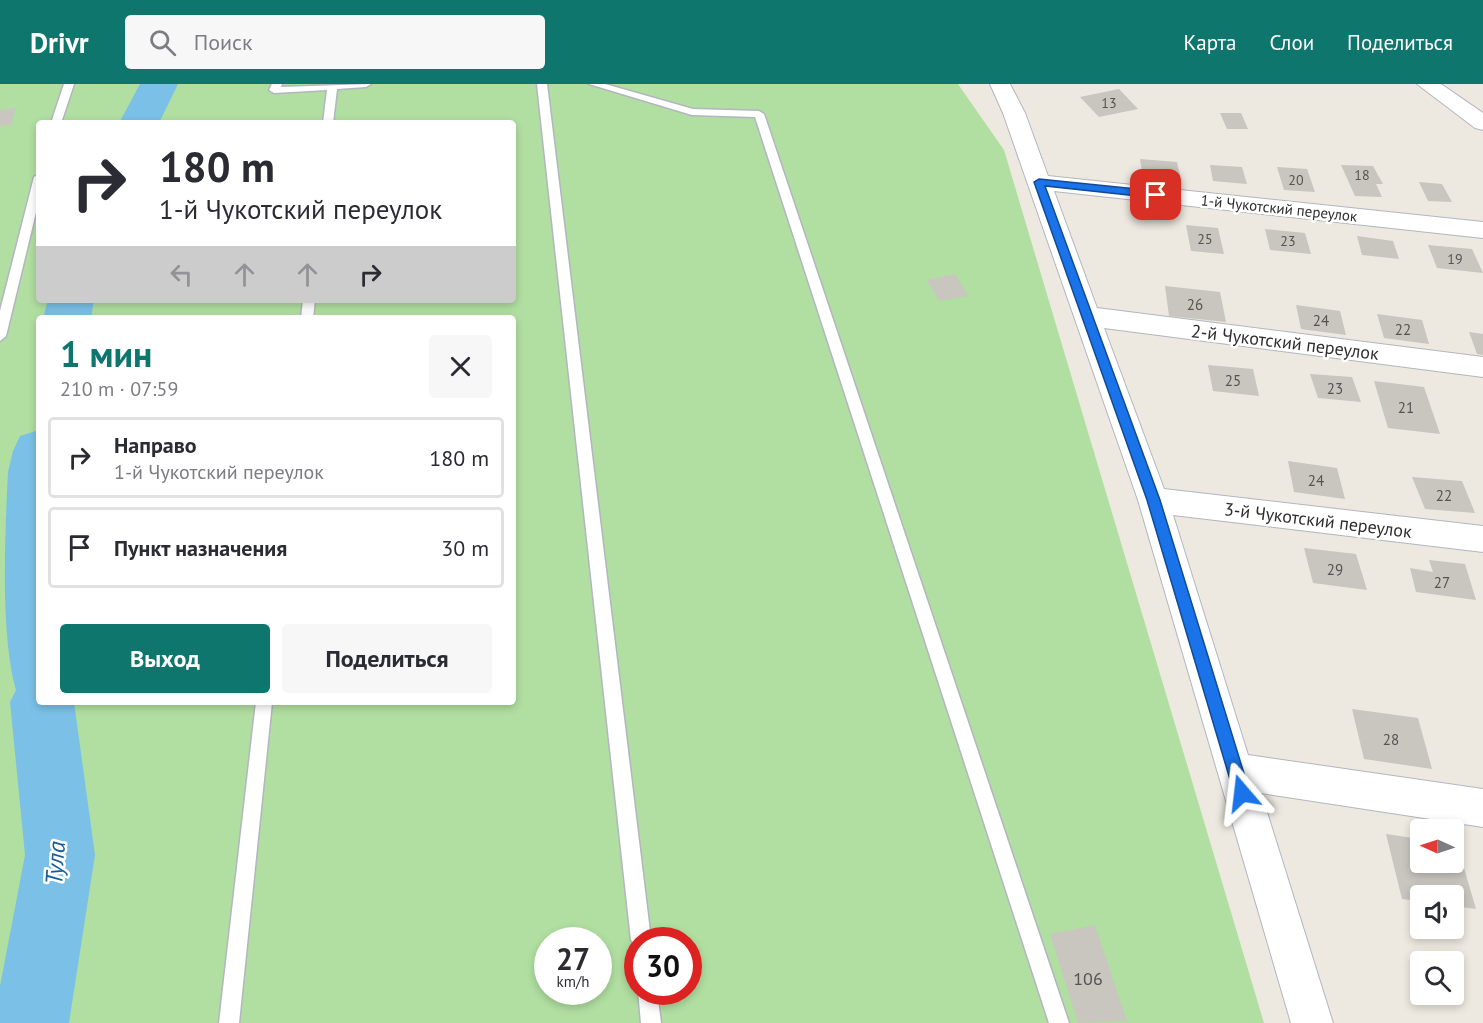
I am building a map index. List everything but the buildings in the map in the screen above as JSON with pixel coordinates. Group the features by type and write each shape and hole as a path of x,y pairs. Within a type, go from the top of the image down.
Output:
{"street":[{"path":"1000,84 1014,113 1153,500 1312,1023"},
{"path":"1426,84 1483,123"},
{"name":"1-й Чукотский переулок","path":"1039,182 1483,230"},
{"name":"2-й Чукотский переулок","path":"1088,316 1483,367"},
{"name":"3-й Чукотский переулок","path":"1153,500 1483,539"},
{"path":"1235,771 1483,808"}],"lane":[{"path":"57,120 69,84"},
{"path":"277,84 274,90 366,84"},
{"path":"542,84 639,927"},
{"path":"594,84 692,112 759,114 1059,1023"},
{"path":"328,120 332,87"},
{"path":"0,336 36,189"},
{"path":"229,1023 264,705"},
{"path":"649,1005 651,1023"}],"green space":[{"path":"0,84 958,84 1004,150 1264,1023 0,1023"}],"waterway":[{"name":"Тула","path":"141,120 159,84"},
{"name":"Тула","path":"68,315 70,303"},
{"name":"Тула","path":"36,467 31,601 36,646"},
{"name":"Тула","path":"31,1023 60,855 42,705"}],"route":[{"path":"1156,195 1039,182 1153,500 1242,793"}]}
